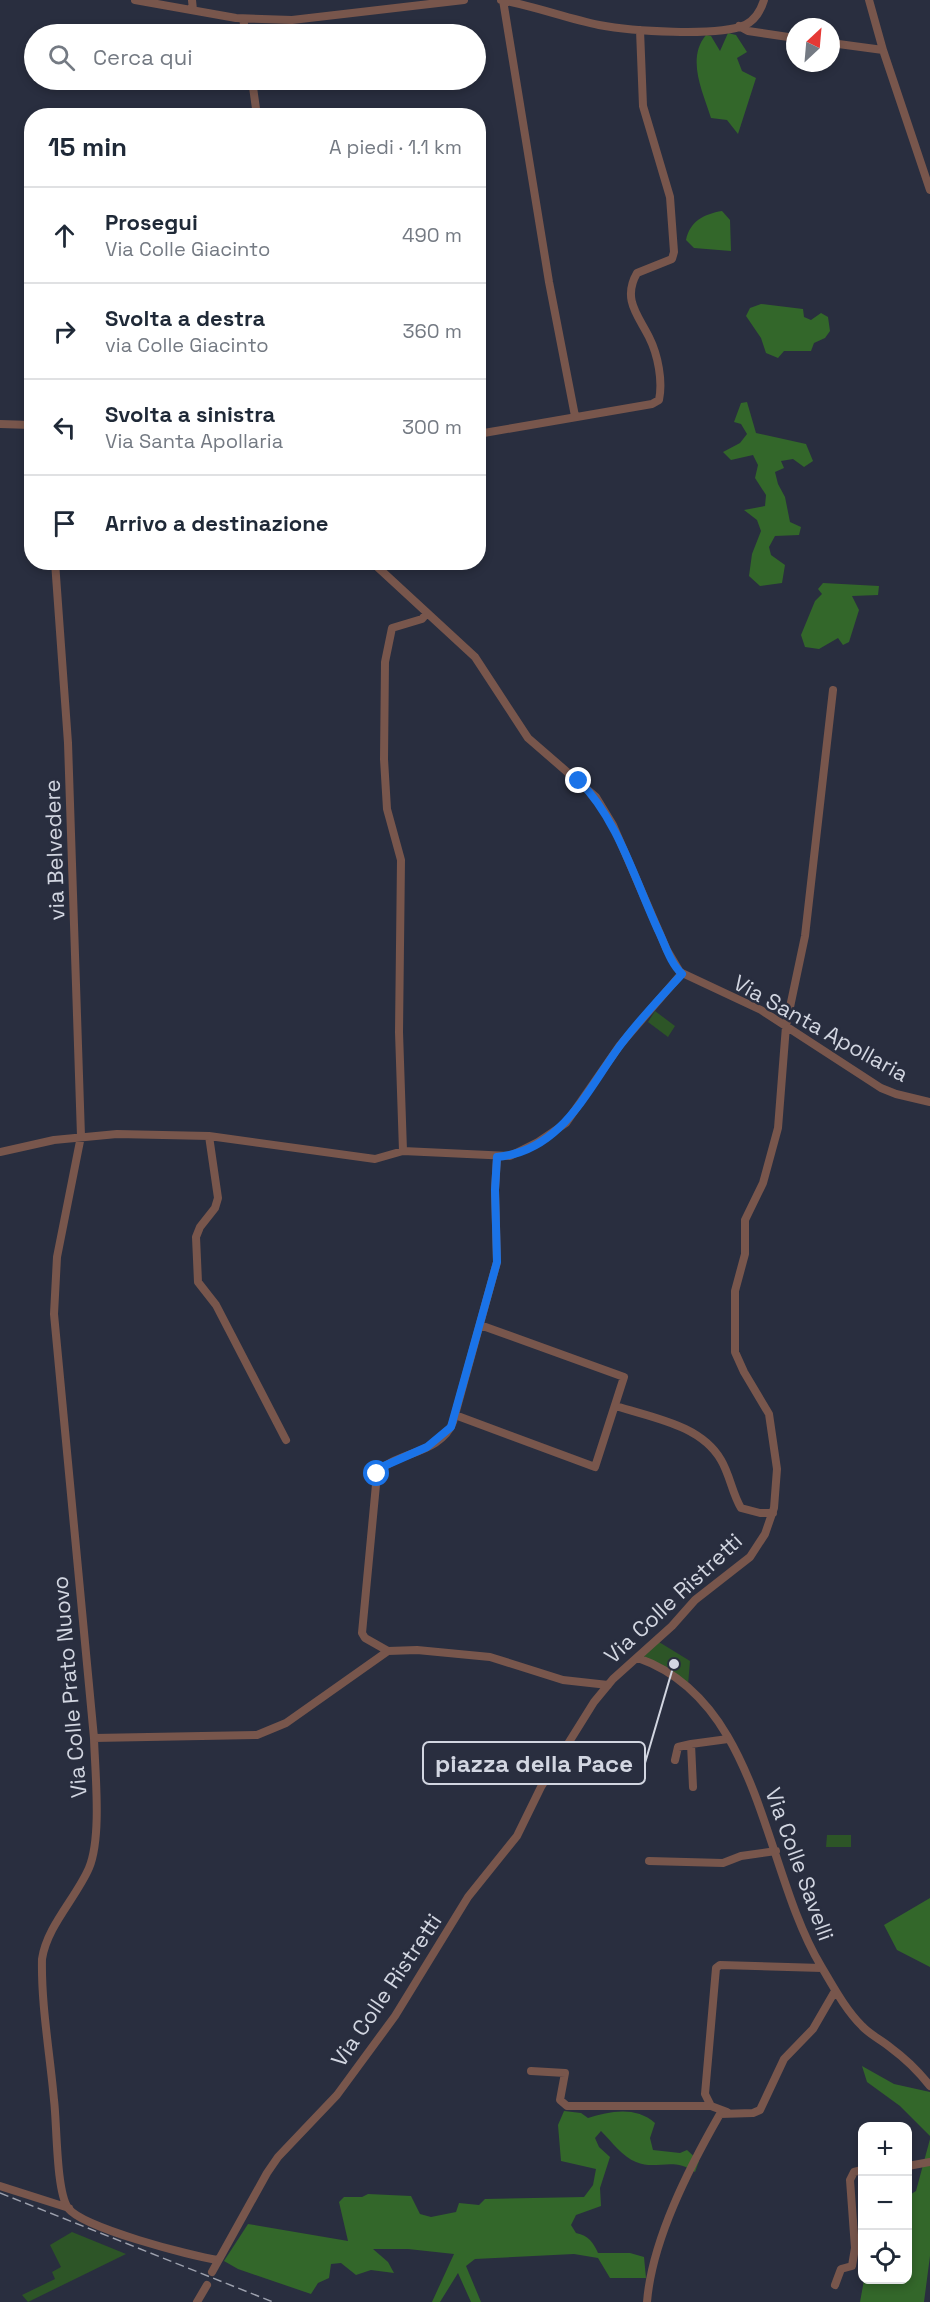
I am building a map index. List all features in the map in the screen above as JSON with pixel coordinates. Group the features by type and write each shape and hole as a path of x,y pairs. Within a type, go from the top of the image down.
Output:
{"street":[{"path":"135,0 243,19 322,19 464,0"},
{"path":"192,0 193,10"},
{"path":"575,417 549,282 501,0 592,23 640,30 698,30 740,26 757,14 764,0"},
{"path":"868,0 930,190"},
{"path":"243,19 244,24"},
{"path":"740,26 748,31 786,37"},
{"path":"486,433 652,404 659,398 655,354 630,299 637,273 672,259 674,252 670,197 643,106 640,30"},
{"path":"840,44 883,50"},
{"path":"253,90 256,108"},
{"path":"0,424 24,424"},
{"name":"via Belvedere","path":"56,570 68,743 81,1136"},
{"path":"0,1152 81,1136 209,1136 375,1159 404,1151 497,1157 519,1153 566,1124 620,1045 682,974 667,950 613,825 596,797 528,738 500,697 483,666 381,570"},
{"path":"404,1151 399,1012 402,860 386,802 384,759 386,662 392,628 422,619 427,613"},
{"name":"Via Colle Ristretti","path":"212,2272 267,2173 278,2157 337,2095 394,2018 471,1893 517,1836 541,1787 608,1685 628,1664 638,1658 672,1626 695,1600 750,1557 765,1534 772,1513 777,1469 769,1414 735,1352 735,1291 745,1254 745,1220 763,1183 778,1128 786,1026 805,936 833,690"},
{"name":"Via Santa Apollaria","path":"682,974 752,1005 881,1088 930,1102"},
{"name":"Via Colle Prato Nuovo","path":"69,2208 65,2201 60,2166 42,1959 51,1933 90,1864 97,1802 94,1738 53,1299 64,1212 81,1136"},
{"path":"209,1136 218,1198 215,1208 200,1227 196,1237 198,1282 216,1305 286,1440"},
{"path":"497,1157 495,1211 499,1249 495,1273 455,1415 445,1435 413,1455 384,1466 375,1479 362,1633 365,1638 388,1651 417,1650 490,1658 552,1677 608,1685"},
{"path":"455,1415 594,1467 616,1406 624,1377 480,1325"},
{"path":"616,1406 684,1428 701,1437 722,1461 741,1508 760,1514 772,1513"},
{"path":"94,1738 257,1736 286,1723 388,1651"},
{"name":"Via Colle Savelli","path":"638,1658 675,1677 691,1690 728,1739 751,1784 776,1851 797,1919 822,1968 864,2029 905,2059 930,2086"},
{"path":"675,1760 678,1747 728,1739"},
{"path":"691,1744 693,1787"},
{"path":"649,1861 723,1863 741,1856 776,1851"},
{"path":"711,2106 706,2101 705,2089 716,1968 720,1965 822,1968"},
{"path":"647,2302 649,2282 657,2256 684,2184 720,2114 754,2113 760,2110 784,2059 813,2029 836,1991"},
{"path":"531,2071 564,2073 560,2100 567,2106 711,2106 728,2112"},
{"path":"912,2165 930,2162"},
{"path":"835,2285 841,2269 852,2266 855,2248 850,2180 854,2172 858,2171"},
{"path":"0,2186 69,2208 78,2216 116,2231 185,2254 218,2260"},
{"path":"197,2302 207,2285"}],"green space":[{"path":"728,33 736,35 747,52 737,58 742,71 756,78 738,134 727,120 711,118 698,76 697,54 706,35 711,36 720,51"},
{"path":"722,211 730,220 731,251 694,248 686,240 694,223 704,216"},
{"path":"761,304 803,309 804,317 811,320 821,313 828,317 830,331 825,338 814,343 811,351 784,351 778,358 766,353 761,338 746,316 750,308"},
{"path":"747,402 756,433 806,444 813,461 804,467 793,459 781,461 784,468 775,472 785,497 790,522 801,527 799,535 775,536 769,547 771,555 785,565 782,583 760,586 749,576 752,554 761,531 757,520 744,510 765,506 766,495 755,478 758,465 753,455 731,460 723,452 740,443 747,434 741,424 734,422 741,403"},
{"path":"823,583 879,586 878,595 852,596 859,610 849,642 843,645 838,638 819,649 805,647 801,635 815,601 822,594 818,589"},
{"path":"655,1011 675,1026 668,1037 648,1022"},
{"path":"659,1642 690,1661 688,1685 643,1656"},
{"path":"827,1835 851,1835 851,1847 826,1847"},
{"path":"930,1898 930,1967 897,1950 884,1925"},
{"path":"862,2066 894,2084 930,2092 930,2136 900,2106 867,2082"},
{"path":"564,2111 581,2113 588,2118 614,2112 640,2114 655,2123 650,2138 653,2150 680,2153 687,2150 699,2161 695,2172 679,2165 644,2164 626,2156 601,2131 595,2138 599,2147 610,2157 600,2188 601,2206 576,2215 571,2225 576,2233 590,2240 598,2253 630,2253 644,2257 646,2278 610,2278 598,2258 574,2254 475,2259 466,2266 481,2302 471,2302 458,2273 440,2302 432,2302 454,2254 408,2249 373,2249 388,2262 394,2273 371,2270 356,2275 341,2263 331,2264 329,2278 318,2283 311,2294 238,2269 224,2261 248,2224 348,2241 339,2202 344,2197 362,2197 368,2194 411,2196 420,2214 431,2217 456,2212 459,2203 479,2205 485,2199 584,2197 593,2185 596,2169 561,2161 558,2125"},
{"path":"930,2139 930,2256 924,2302 860,2302 863,2284 912,2284 912,2194 916,2191"},
{"path":"72,2232 126,2254 28,2302 22,2295 55,2279 52,2272 61,2267 50,2245"}],"railway":[{"path":"0,2193 273,2302"}],"place":[{"name":"piazza della Pace","path":"674,1664"}],"route":[{"path":"377,1474 384,1466 427,1447 445,1435 451,1427 497,1262 499,1249 495,1226 497,1157 519,1153 566,1124 620,1045 682,974 667,950 613,825 596,797 579,781"}]}
